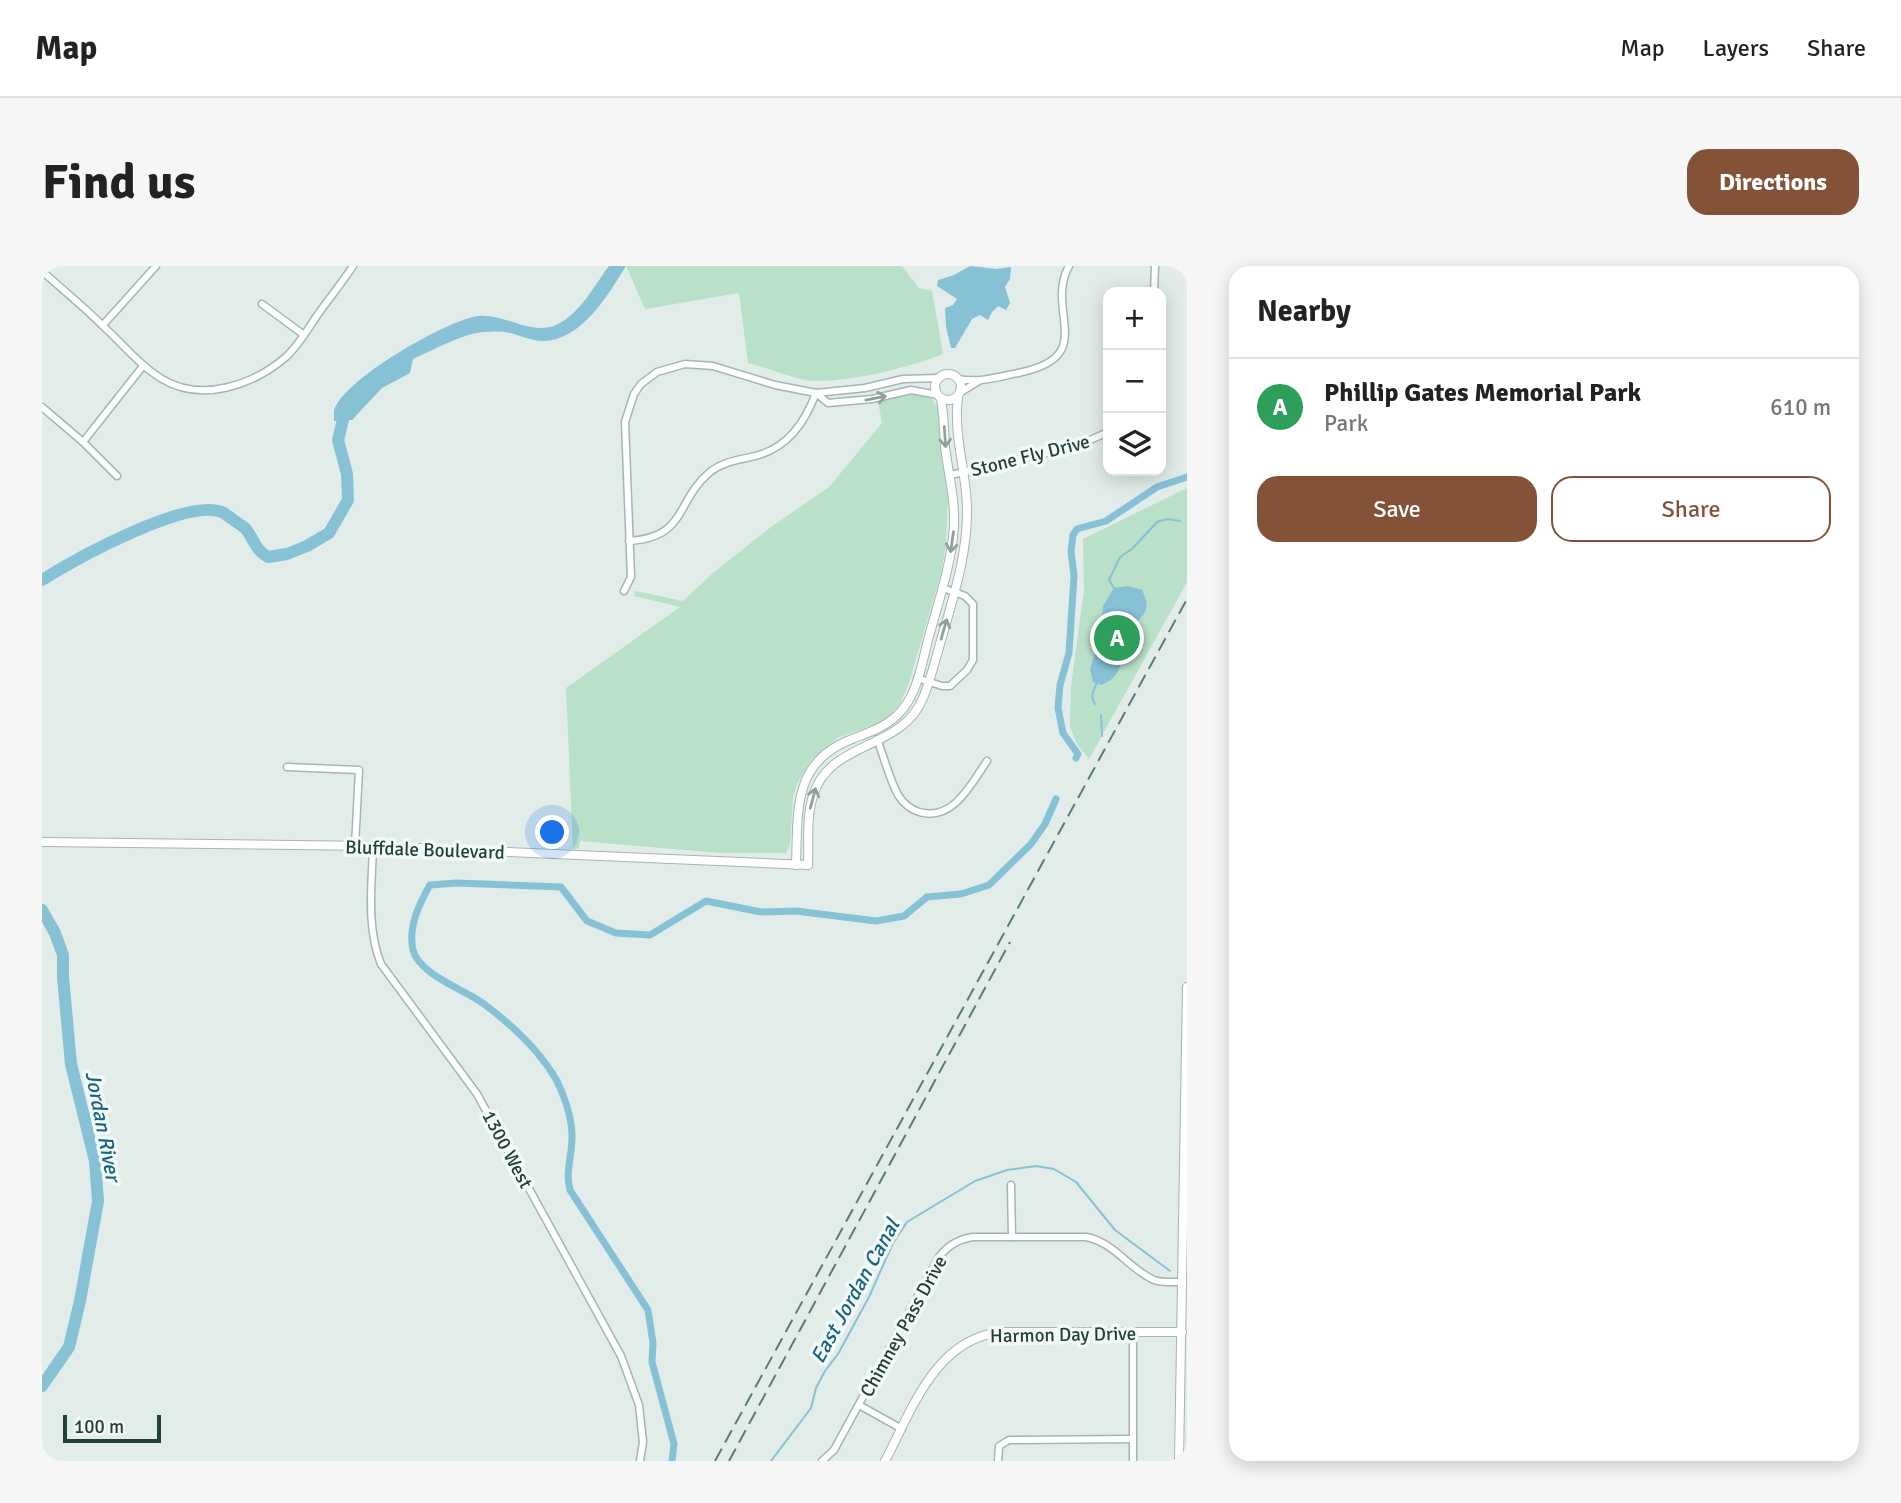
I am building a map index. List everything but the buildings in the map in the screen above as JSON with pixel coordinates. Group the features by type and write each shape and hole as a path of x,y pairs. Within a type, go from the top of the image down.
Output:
{"street":[{"path":"103,326 156,266"},
{"path":"42,271 144,366 173,384 192,390 229,388 268,370 288,355 353,266"},
{"path":"624,591 631,577 625,422 630,401 646,380 670,367 703,364 775,385 816,393 865,388 909,379 939,378 949,374 958,379 979,381 1037,369 1055,358 1065,337 1062,287 1069,266"},
{"path":"1154,287 1155,266"},
{"path":"262,304 304,335"},
{"path":"83,442 144,366"},
{"path":"796,865 798,807 807,777 828,752 888,723 904,708 917,678 943,587 955,521 940,397 935,388 939,378"},
{"path":"878,742 909,721 920,706 962,561 967,529 967,497 957,432 961,385 958,379"},
{"path":"816,393 828,402 861,400 911,390 950,400 979,381"},
{"path":"629,541 649,539 670,527 701,481 718,467 762,454 782,443 802,423 816,393"},
{"path":"42,407 117,476"},
{"name":"Stone Fly Drive","path":"951,475 1077,446 1103,434"},
{"path":"917,678 950,686 967,670 973,660 973,604 968,597 943,587"},
{"path":"874,730 898,795 908,806 921,813 935,813 953,806 987,761"},
{"name":"Bluffdale Boulevard","path":"42,842 373,846 808,865 810,808 818,782 838,759 878,742"},
{"path":"287,767 359,770 355,846"},
{"name":"1300 West","path":"373,846 373,939 381,964 477,1094 621,1356 639,1405 643,1442 640,1461"},
{"path":"1179,1461 1184,1332 1182,1282 1187,987"},
{"path":"1011,1185 1012,1237"},
{"name":"Chimney Pass Drive","path":"822,1461 834,1450 943,1251 953,1243 968,1238 1092,1238 1103,1242 1152,1279 1182,1282"},
{"name":"Harmon Day Drive","path":"885,1461 929,1378 955,1349 975,1338 1001,1332 1184,1332"},
{"path":"1133,1332 1133,1461"},
{"path":"859,1405 902,1429"},
{"path":"998,1461 1000,1444 1009,1440 1133,1439"}],"green space":[{"path":"626,266 902,266 919,288 932,291 943,354 895,369 855,377 805,380 748,363 739,293 645,309"},
{"path":"914,394 931,398 939,410 948,497 946,545 941,573 909,683 900,704 884,721 837,738 811,760 797,784 793,798 790,845 786,853 720,853 580,841 579,848 573,850 566,688 680,607 634,596 635,591 683,601 713,573 771,527 829,487 882,423 878,401"},
{"path":"1187,488 1187,582 1089,759 1077,744 1070,727 1071,686 1084,590 1083,539"}],"water":[{"path":"609,266 626,266 592,315 569,334 541,341 505,332 483,332 456,339 413,359 410,373 382,388 352,420 334,421 334,411 341,398 397,353 444,328 478,316 537,328 556,325 579,307"},
{"path":"970,266 996,269 1011,267 1010,279 1005,287 1010,303 1006,310 998,306 988,320 980,315 972,319 955,348 951,348 945,308 953,305 957,299 937,286 938,280"},
{"path":"1128,586 1142,590 1146,609 1127,636 1122,661 1115,675 1101,685 1093,682 1090,669 1101,635 1103,606 1114,588"}],"waterway":[{"name":"Jordan River","path":"42,580 132,532 186,513 208,510 224,513 245,528 257,547 268,557 287,554 307,546 329,533 348,500 347,474 338,440 346,408"},
{"path":"1076,758 1078,754 1063,733 1058,708 1060,685 1069,653 1074,576 1071,551 1073,535 1077,529 1106,521 1157,487 1187,477"},
{"path":"1114,588 1109,580 1120,557 1132,549 1157,522 1167,519 1180,521"},
{"path":"1095,704 1092,696 1097,683"},
{"path":"1101,715 1102,736"},
{"path":"672,1461 674,1444 652,1362 653,1343 648,1310 570,1190 568,1177 572,1130 560,1088 542,1059 515,1030 484,1004 433,974 417,959 413,950 413,924 430,885 456,883 561,887 587,921 616,933 650,935 706,901 761,912 796,911 876,921 904,916 927,897 961,894 989,885 1031,844 1045,824 1056,799"},
{"name":"Jordan River","path":"42,910 63,955 71,1064 95,1161 98,1201 69,1347 42,1386"},
{"name":"East Jordan Canal","path":"771,1461 811,1408 816,1388 838,1354 869,1297 893,1243 907,1222 975,1181 1007,1170 1036,1166 1054,1169 1076,1182 1115,1230 1170,1271"}],"railway":[{"path":"715,1461 1187,599"},
{"path":"729,1461 1010,942"}],"place":[{"name":"Phillip Gates Memorial Park","path":"1117,638"}]}
